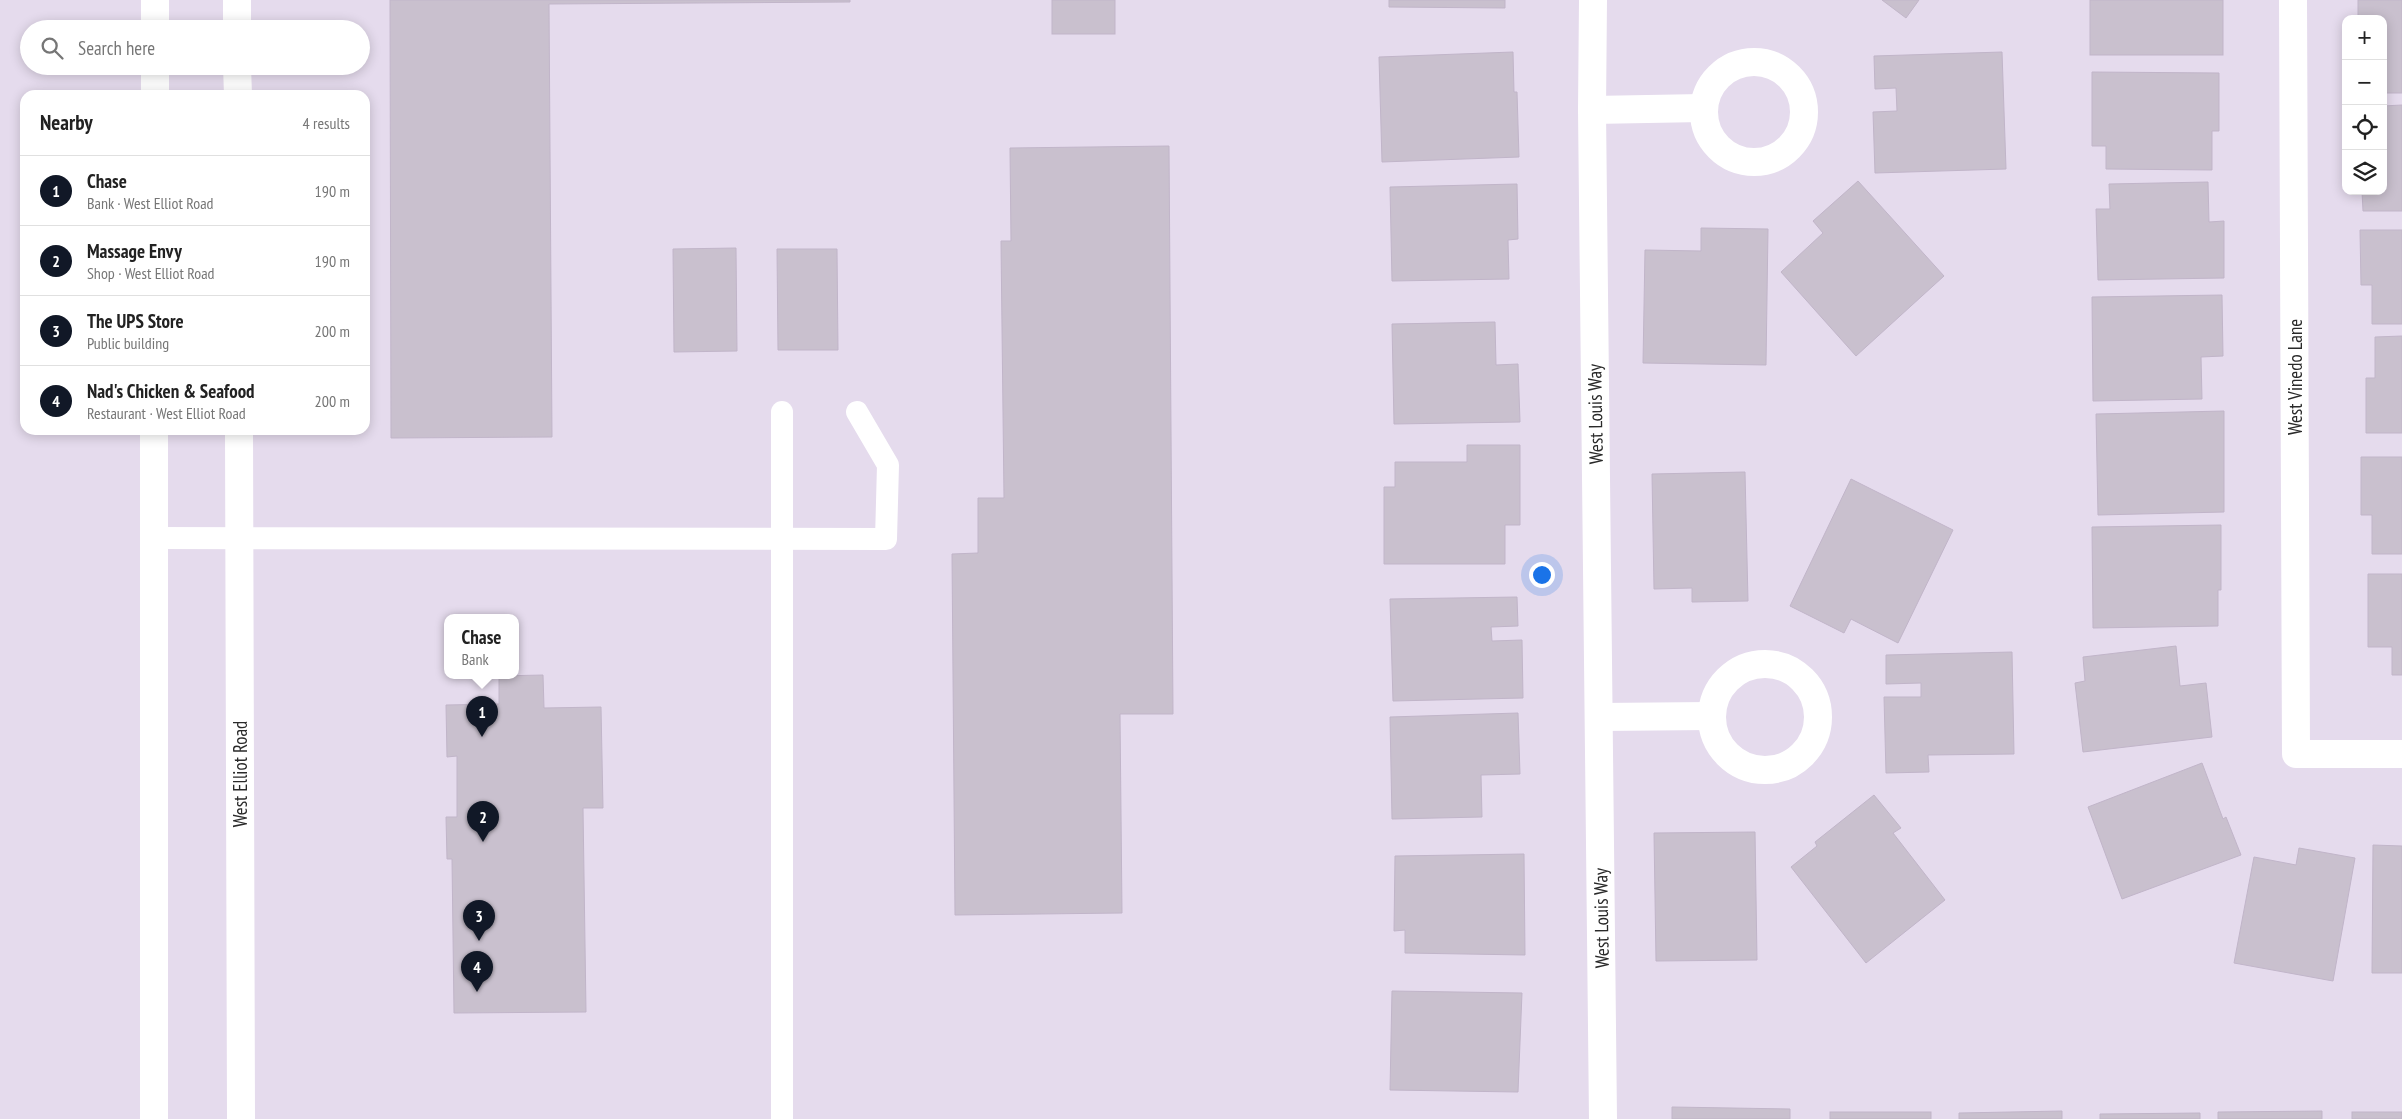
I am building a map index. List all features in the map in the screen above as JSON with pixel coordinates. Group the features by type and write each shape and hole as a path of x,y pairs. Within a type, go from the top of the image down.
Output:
{"street":[{"path":"154,20 155,0"},
{"path":"237,0 237,20"},
{"name":"West Louis Way","path":"1592,0 1603,1119"},
{"name":"West Vinedo Lane","path":"2293,0 2296,754 2402,754"},
{"path":"154,75 154,90"},
{"path":"238,75 238,90"},
{"path":"1592,110 1703,108"},
{"path":"154,435 154,1119"},
{"name":"West Elliot Road","path":"239,435 241,1119"},
{"path":"1599,717 1711,716"}],"lane":[{"path":"782,412 782,1119"},
{"path":"154,538 886,539 888,465 857,412"}],"building":[{"path":"390,0 850,0 850,2 549,4 552,437 391,438"},
{"path":"1052,0 1115,0 1115,34 1052,34"},
{"path":"1389,0 1505,0 1505,8 1389,7"},
{"path":"1882,0 1919,0 1906,18"},
{"path":"2090,0 2223,0 2223,55 2090,55"},
{"path":"2358,0 2402,0 2402,93 2387,93 2387,15 2358,15"},
{"path":"1513,52 1514,92 1517,92 1519,157 1382,162 1379,57"},
{"path":"2002,52 2006,169 1875,173 1873,112 1897,111 1896,88 1875,89 1874,56"},
{"path":"2092,72 2219,73 2219,131 2212,131 2212,170 2106,169 2106,146 2092,146"},
{"path":"2402,105 2402,211 2363,211 2362,195 2387,195 2387,106"},
{"path":"1169,146 1173,714 1120,714 1122,913 955,915 952,554 978,553 978,498 1004,498 1001,241 1011,241 1010,148"},
{"path":"1858,181 1944,276 1856,356 1781,272 1823,233 1813,221"},
{"path":"2208,182 2209,222 2224,221 2224,278 2098,280 2096,209 2110,209 2109,184"},
{"path":"1517,184 1518,239 1508,240 1509,279 1392,281 1390,187"},
{"path":"1701,228 1768,229 1766,365 1643,363 1645,250 1701,251"},
{"path":"2360,230 2402,230 2402,324 2372,324 2372,285 2361,285"},
{"path":"736,248 737,351 674,352 673,249"},
{"path":"777,249 837,249 838,350 778,350"},
{"path":"2222,295 2223,356 2201,357 2202,399 2093,401 2092,297"},
{"path":"1495,322 1496,365 1518,364 1520,422 1394,424 1392,324"},
{"path":"2402,336 2402,433 2366,433 2366,378 2375,378 2375,337"},
{"path":"2224,411 2224,512 2098,515 2096,414"},
{"path":"1467,445 1520,445 1520,525 1505,525 1505,564 1384,564 1384,487 1395,487 1395,462 1467,462"},
{"path":"2361,457 2402,457 2402,554 2372,554 2372,515 2361,515"},
{"path":"1745,472 1748,601 1692,602 1692,588 1654,589 1652,474"},
{"path":"1851,479 1953,530 1898,643 1851,619 1844,633 1790,606"},
{"path":"2221,525 2221,590 2218,590 2218,626 2093,628 2092,527"},
{"path":"2368,574 2402,574 2402,675 2392,675 2392,647 2368,647"},
{"path":"1517,597 1518,626 1491,627 1492,641 1522,640 1523,698 1393,701 1390,599"},
{"path":"2176,646 2180,686 2206,683 2212,737 2083,752 2075,683 2085,681 2083,657"},
{"path":"2012,652 2014,754 1928,755 1929,772 1886,773 1884,697 1921,697 1921,683 1886,684 1886,655"},
{"path":"543,675 544,708 601,707 603,808 583,808 586,1012 454,1013 452,859 447,859 446,817 457,817 457,756 447,757 446,705 499,704 499,679 519,679 519,676"},
{"path":"1518,713 1520,774 1481,775 1482,817 1392,819 1390,717"},
{"path":"2202,763 2223,819 2226,817 2241,855 2122,899 2088,807"},
{"path":"1874,795 1901,828 1893,833 1945,900 1866,963 1791,867 1817,846 1815,842"},
{"path":"1755,832 1757,960 1656,961 1654,833"},
{"path":"2373,845 2402,846 2402,973 2372,973"},
{"path":"2299,848 2355,858 2333,981 2234,963 2254,857 2296,865"},
{"path":"1524,854 1525,955 1405,953 1405,930 1394,931 1395,856"},
{"path":"1392,991 1522,993 1518,1092 1390,1090"},
{"path":"1672,1107 1790,1109 1790,1119 1672,1119"},
{"path":"2062,1111 2062,1119 1959,1119 1959,1113"},
{"path":"2322,1111 2322,1119 2218,1119 2218,1112"},
{"path":"1830,1112 1931,1112 1931,1119 1830,1119"},
{"path":"2352,1112 2402,1112 2402,1119 2352,1119"},
{"path":"2200,1113 2200,1119 2100,1119 2100,1114"}],"place":[{"name":"Chase","path":"482,737"},
{"name":"Massage Envy","path":"483,842"},
{"name":"The UPS Store","path":"479,941"},
{"name":"Nad's Chicken & Seafood","path":"477,992"}]}
